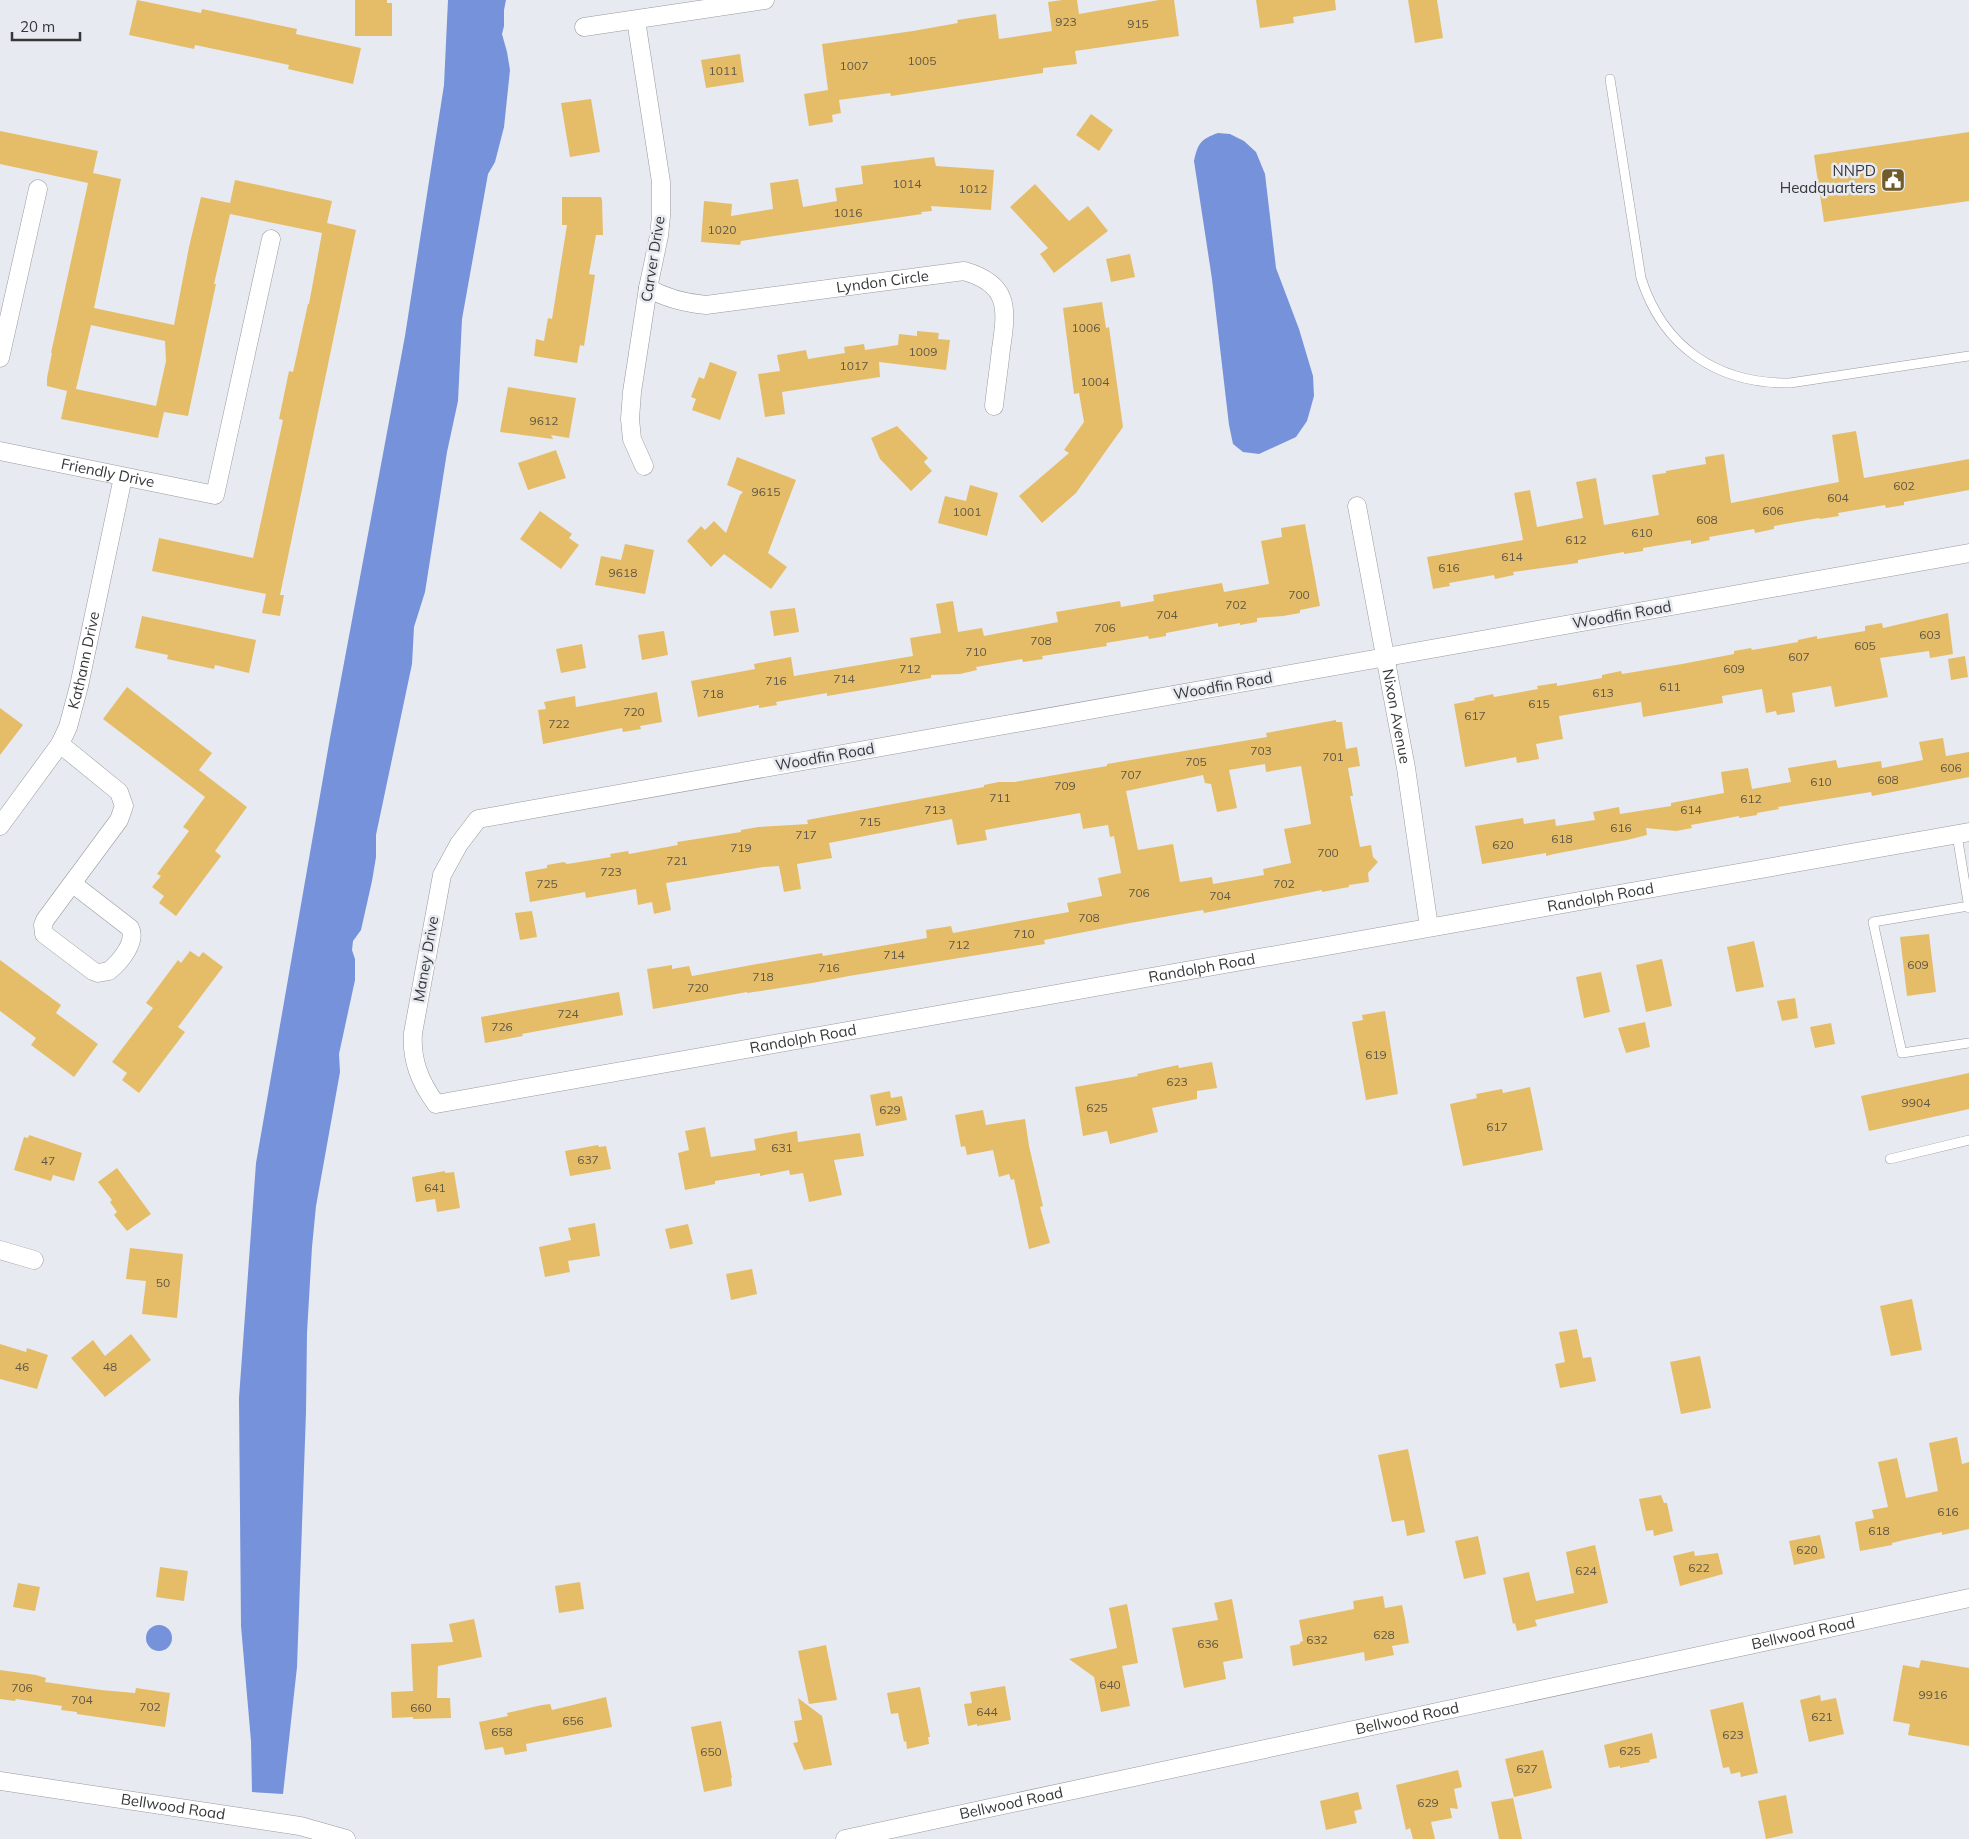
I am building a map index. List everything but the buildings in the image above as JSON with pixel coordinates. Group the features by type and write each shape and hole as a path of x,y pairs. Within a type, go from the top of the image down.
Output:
{"street":[{"path":"584,27 765,0"},
{"name":"Carver Drive","path":"636,20 661,182 660,223 648,288 632,392 630,418 632,439 644,466"},
{"path":"0,358 38,189"},
{"name":"Friendly Drive","path":"0,451 215,495 271,239"},
{"name":"Lyndon Circle","path":"648,288 660,295 682,303 706,305 964,271 979,276 992,284 1003,300 1006,316 994,406"},
{"name":"Kathann Drive","path":"0,826 60,744 68,727 75,705 123,477"},
{"name":"Nixon Avenue","path":"1357,506 1406,768 1429,927"},
{"name":"Woodfin Road","path":"478,820 1969,554"},
{"path":"60,744 119,792 124,806 119,820 45,920 43,925 44,934 93,971 98,973 109,971 130,944 132,933 130,928 73,884"},
{"name":"Maney Drive","path":"436,1104 425,1089 417,1070 412,1049 413,1033 442,874 459,844 478,820"},
{"name":"Randolph Road","path":"436,1104 1963,833"},
{"path":"0,1250 34,1260"},
{"name":"Bellwood Road","path":"845,1839 914,1832 1969,1598"},
{"name":"Bellwood Road","path":"0,1781 300,1826 346,1839"}],"lane":[{"path":"1610,79 1641,278 1646,293 1663,326 1694,355 1733,376 1769,384 1790,383 1969,356"},
{"path":"1963,833 1969,907 1872,922 1902,1053 1969,1044"},
{"path":"1890,1159 1969,1140"}],"water":[{"path":"448,0 506,0 502,34 510,70 504,127 495,162 488,174 462,319 458,401 447,452 425,592 414,627 412,664 376,835 376,857 372,881 361,930 353,941 355,980 339,1054 340,1072 316,1206 307,1333 297,1667 283,1794 252,1792 251,1741 241,1626 239,1398 256,1163 330,738 405,336 444,85"},
{"path":"1218,133 1230,134 1244,141 1256,152 1265,174 1276,268 1299,329 1313,376 1314,396 1307,421 1296,437 1259,454 1243,452 1233,444 1229,425 1212,279 1194,161 1201,143 1208,137"},
{"path":"159,1625 168,1629 172,1638 168,1647 159,1651 150,1647 146,1638 150,1629"}],"place":[{"name":"NNPD Headquarters","path":"1893,180"}]}
